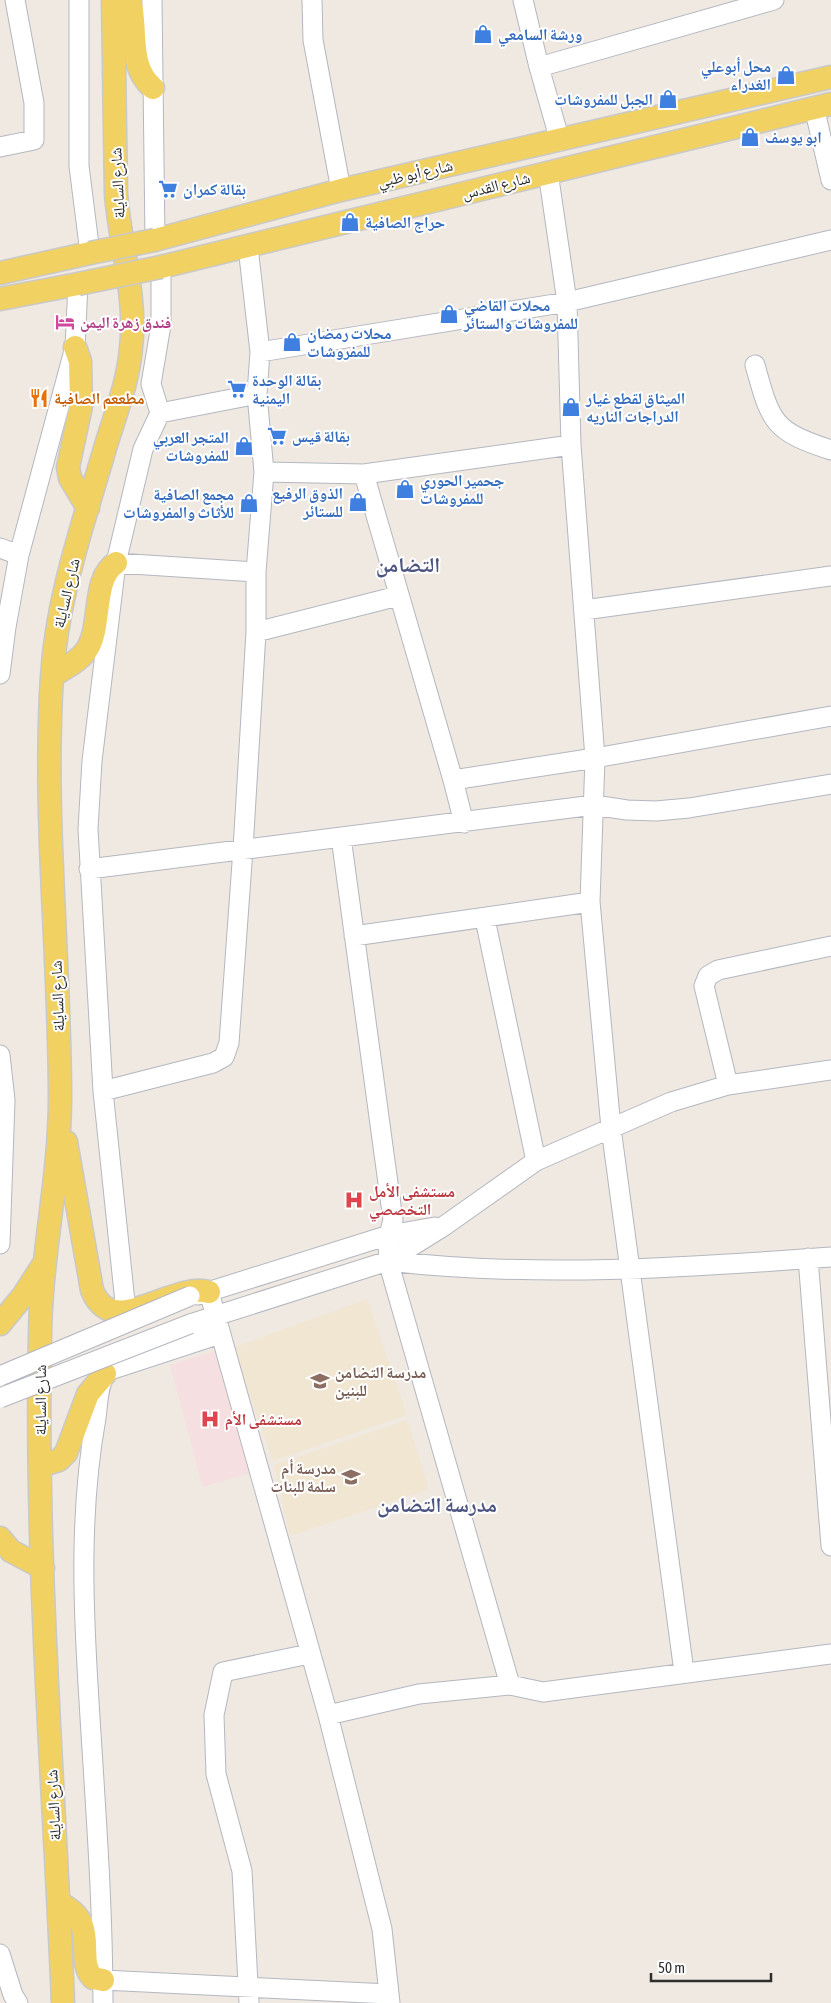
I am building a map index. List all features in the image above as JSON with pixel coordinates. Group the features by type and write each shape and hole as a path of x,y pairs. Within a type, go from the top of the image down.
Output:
{"main road":[{"name":"شارع السايلة","path":"63,2003 40,1466 40,1335 43,1264 57,1154 60,1103 50,814 52,676 56,632 68,575 126,381 132,345 133,316 130,284 118,220 116,194 112,0"},
{"path":"130,0 137,66 146,82 153,88"},
{"name":"شارع أبو ظبي","path":"0,273 155,240 342,190 831,78"},
{"name":"شارع القدس","path":"161,267 823,106"},
{"path":"0,299 161,267"},
{"path":"75,347 80,361 81,406 68,456 68,467 72,483 88,508"},
{"path":"52,676 86,651 93,633 103,582 107,573 116,563"},
{"path":"60,1103 92,1290 101,1305 109,1310 126,1312 186,1291 199,1294"},
{"path":"0,1324 23,1296 43,1264"},
{"path":"40,1466 59,1460 66,1453 88,1394 104,1374"},
{"path":"0,1538 11,1551 43,1568"},
{"path":"59,1903 75,1914 80,1922 83,1930 88,1972 92,1978 103,1980"}],"street":[{"path":"0,147 34,140 34,103 14,0"},
{"path":"79,0 79,166 90,253"},
{"path":"152,0 155,240"},
{"path":"312,0 314,40 342,190"},
{"path":"523,0 538,67 560,141"},
{"path":"538,67 774,0"},
{"path":"823,106 831,180"},
{"path":"548,172 567,302 571,445 595,758 590,902 611,1128 684,1672"},
{"path":"260,352 567,302 831,240"},
{"path":"103,1091 213,1064 224,1057 229,1043 243,849 256,632 256,572 264,472 257,394 260,352 248,247"},
{"path":"126,1312 103,1091 88,829 92,761 116,563 143,449 160,413 151,384 161,325 161,267"},
{"path":"0,674 19,555 75,347 78,284"},
{"path":"755,365 764,399 775,421 791,435 831,450"},
{"path":"160,413 257,394"},
{"path":"264,472 364,474 571,445"},
{"path":"364,474 398,596 454,780 464,822"},
{"path":"0,548 19,555"},
{"path":"116,563 256,572"},
{"path":"584,610 831,576"},
{"path":"256,632 398,596"},
{"path":"454,780 595,758 831,716"},
{"path":"89,869 594,805 627,810 656,811 689,808 831,784"},
{"path":"340,837 393,1220 389,1235 388,1262 510,1685"},
{"path":"354,936 486,919 590,902"},
{"path":"486,919 536,1161"},
{"path":"728,1085 704,986 708,976 718,970 831,946"},
{"path":"0,1056 5,1100 0,1238"},
{"path":"103,2003 99,1875 83,1609 82,1552 92,1437 104,1374 112,1368 217,1325 388,1262 444,1226 536,1161 671,1102 728,1085 831,1070"},
{"path":"0,1376 199,1294 389,1235 444,1226"},
{"path":"388,1262 442,1268 503,1270 631,1268 831,1256"},
{"path":"808,1258 831,1546"},
{"path":"103,1980 248,1994 390,1999 382,1929 328,1715 309,1654 217,1325 199,1294"},
{"path":"0,1398 190,1324 217,1325"},
{"path":"248,1994 242,1871 216,1774 214,1715 223,1672 309,1654"},
{"path":"328,1715 419,1694 510,1685 543,1692 831,1654"},
{"path":"0,1954 11,1990 18,2003"},
{"path":"0,1996 2,2003"}],"shaded area":[{"name":"مدرسة التضامن للبنين","path":"367,1299 407,1415 273,1461 233,1348"},
{"name":"مستشفى الأم","path":"218,1350 250,1473 203,1487 170,1365"},
{"name":"مدرسة أم سلمة للبنات","path":"407,1420 429,1489 290,1536 274,1465"}],"place":[{"name":"ورشة السامعي","path":"483,34"},
{"name":"محل أبوعلي الغدراء","path":"786,75"},
{"name":"الجبل للمفروشات","path":"668,99"},
{"name":"ابو يوسف","path":"750,137"},
{"name":"بقالة كمران","path":"168,189"},
{"name":"حراج الصافية","path":"350,222"},
{"name":"محلات القاضي للمفروشات والستائر","path":"449,314"},
{"name":"فندق زهرة اليمن","path":"65,322"},
{"name":"محلات رمضان للمفروشات","path":"292,342"},
{"name":"بقالة الوحدة اليمنية","path":"237,389"},
{"name":"مطععم الصافية","path":"39,398"},
{"name":"الميثاق لقطع غيار الدراجات الناريه","path":"571,407"},
{"name":"بقالة قيس","path":"277,436"},
{"name":"المتجر العربي للمفروشات","path":"244,446"},
{"name":"جحمير الحوري للمفروشات","path":"405,489"},
{"name":"الذوق الرفيع للستائر","path":"358,502"},
{"name":"مجمع الصافية للأثاث والمفروشات","path":"249,503"},
{"name":"مستشفى الأمل التخصصي","path":"354,1200"},
{"name":"مدرسة التضامن للبنين","path":"320,1381"},
{"name":"مستشفى الأم","path":"210,1419"},
{"name":"مدرسة أم سلمة للبنات","path":"351,1477"}],"district":[{"name":"التضامن","path":"408,565"},
{"name":"مدرسة التضامن","path":"437,1505"}]}
